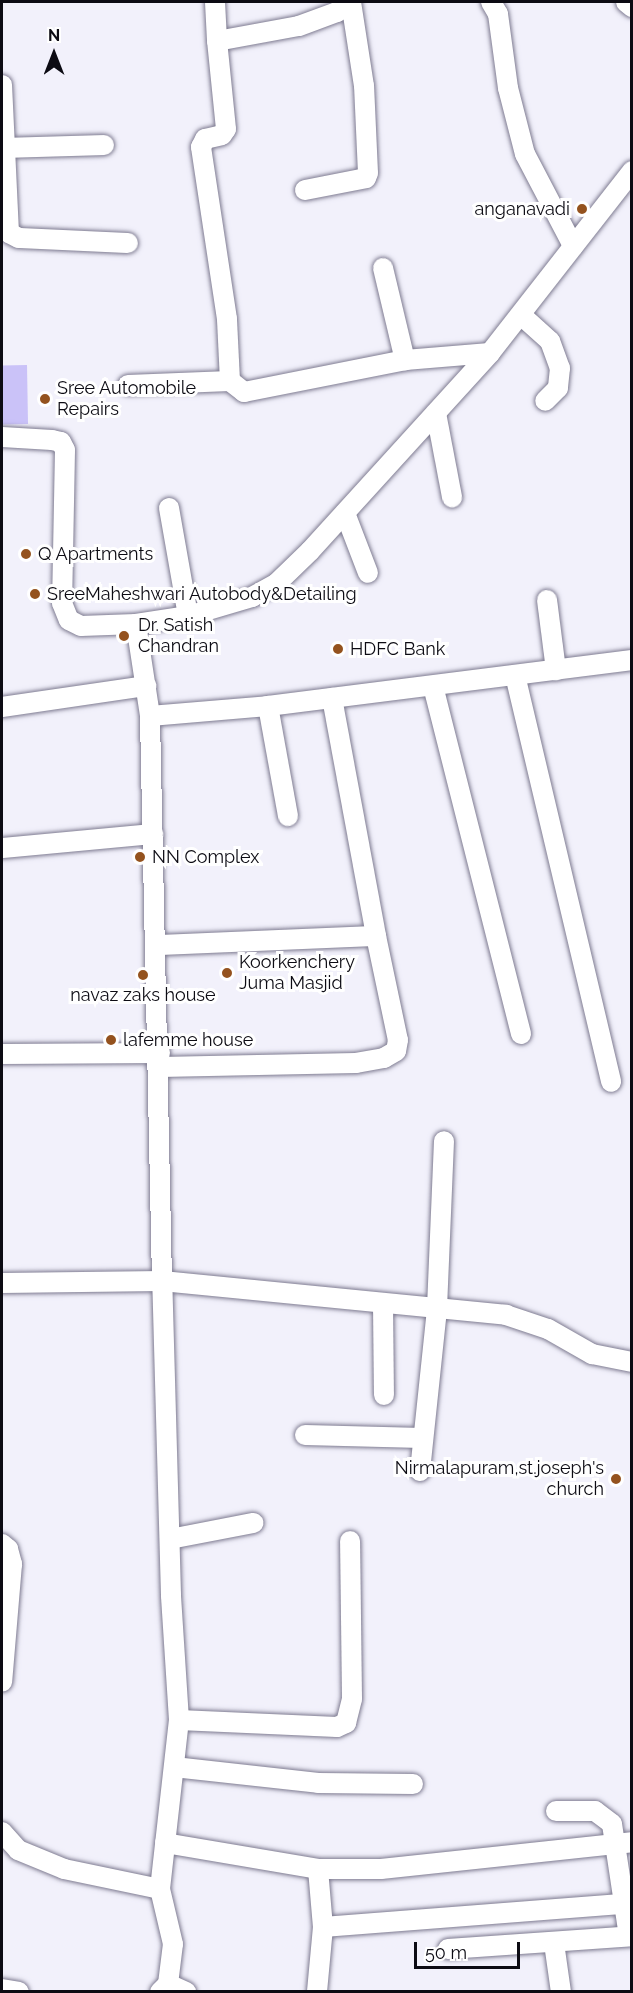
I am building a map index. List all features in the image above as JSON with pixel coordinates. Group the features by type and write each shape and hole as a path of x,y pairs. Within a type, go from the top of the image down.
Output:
{"street":[{"path":"215,2 226,129 222,135 205,139 201,147 226,319 230,381"},
{"path":"218,41 299,26 351,2 364,86 368,173 366,178 305,190"},
{"path":"491,2 498,14 508,88 525,154 573,246"},
{"path":"626,2 632,8"},
{"path":"2,85 9,233 19,238 128,243"},
{"path":"4,148 104,145"},
{"path":"2,437 52,440 61,442 65,450 62,603 69,620 81,626 136,624 188,616 252,597 277,583 345,513 490,353 632,171"},
{"path":"383,268 405,360"},
{"path":"521,315 550,341 560,368 558,388 545,401"},
{"path":"128,385 230,381 244,392 405,360 490,353"},
{"path":"436,413 452,497"},
{"path":"169,508 188,616"},
{"path":"345,513 368,573"},
{"path":"547,600 556,670"},
{"path":"136,624 150,716 158,945 162,1281 170,1539 179,1720 160,1890 173,1944 164,1988 186,1992"},
{"path":"150,716 268,706 632,660"},
{"path":"515,675 611,1082"},
{"path":"2,707 146,686"},
{"path":"433,686 521,1034"},
{"path":"2,1054 160,1060 356,1063 384,1059 396,1052 398,1040 376,936 332,698"},
{"path":"268,706 288,816"},
{"path":"2,848 153,834"},
{"path":"158,945 376,936"},
{"path":"420,1471 437,1308 444,1141"},
{"path":"2,1282 162,1281 506,1315 548,1329 592,1354 632,1362"},
{"path":"383,1304 384,1395"},
{"path":"305,1436 422,1438"},
{"path":"170,1539 253,1523"},
{"path":"179,1720 337,1727 346,1723 352,1699 350,1541"},
{"path":"2,1544 8,1550 12,1564 2,1682"},
{"path":"174,1767 318,1783 413,1784"},
{"path":"448,1949 630,1936 624,1904 624,1843 604,1815 595,1811 556,1811"},
{"path":"2,1832 18,1850 64,1869 160,1890"},
{"path":"165,1843 318,1869 381,1869 624,1843"},
{"path":"317,1992 323,1927 318,1869"},
{"path":"323,1927 624,1904"},
{"path":"554,1943 561,1992"},
{"path":"2,1989 19,1992"}],"shaded area":[{"path":"2,365 27,365 28,424 3,424"}],"place":[{"name":"anganavadi","path":"582,209"},
{"name":"Sree Automobile Repairs","path":"45,399"},
{"name":"Q Apartments","path":"26,554"},
{"name":"SreeMaheshwari Autobody&Detailing","path":"35,594"},
{"name":"Dr. Satish Chandran","path":"124,636"},
{"name":"HDFC Bank","path":"338,649"},
{"name":"NN Complex","path":"140,857"},
{"name":"Koorkenchery Juma Masjid","path":"227,973"},
{"name":"navaz zaks house","path":"143,975"},
{"name":"lafemme house","path":"111,1040"},
{"name":"Nirmalapuram,st.joseph's church","path":"616,1479"}]}
